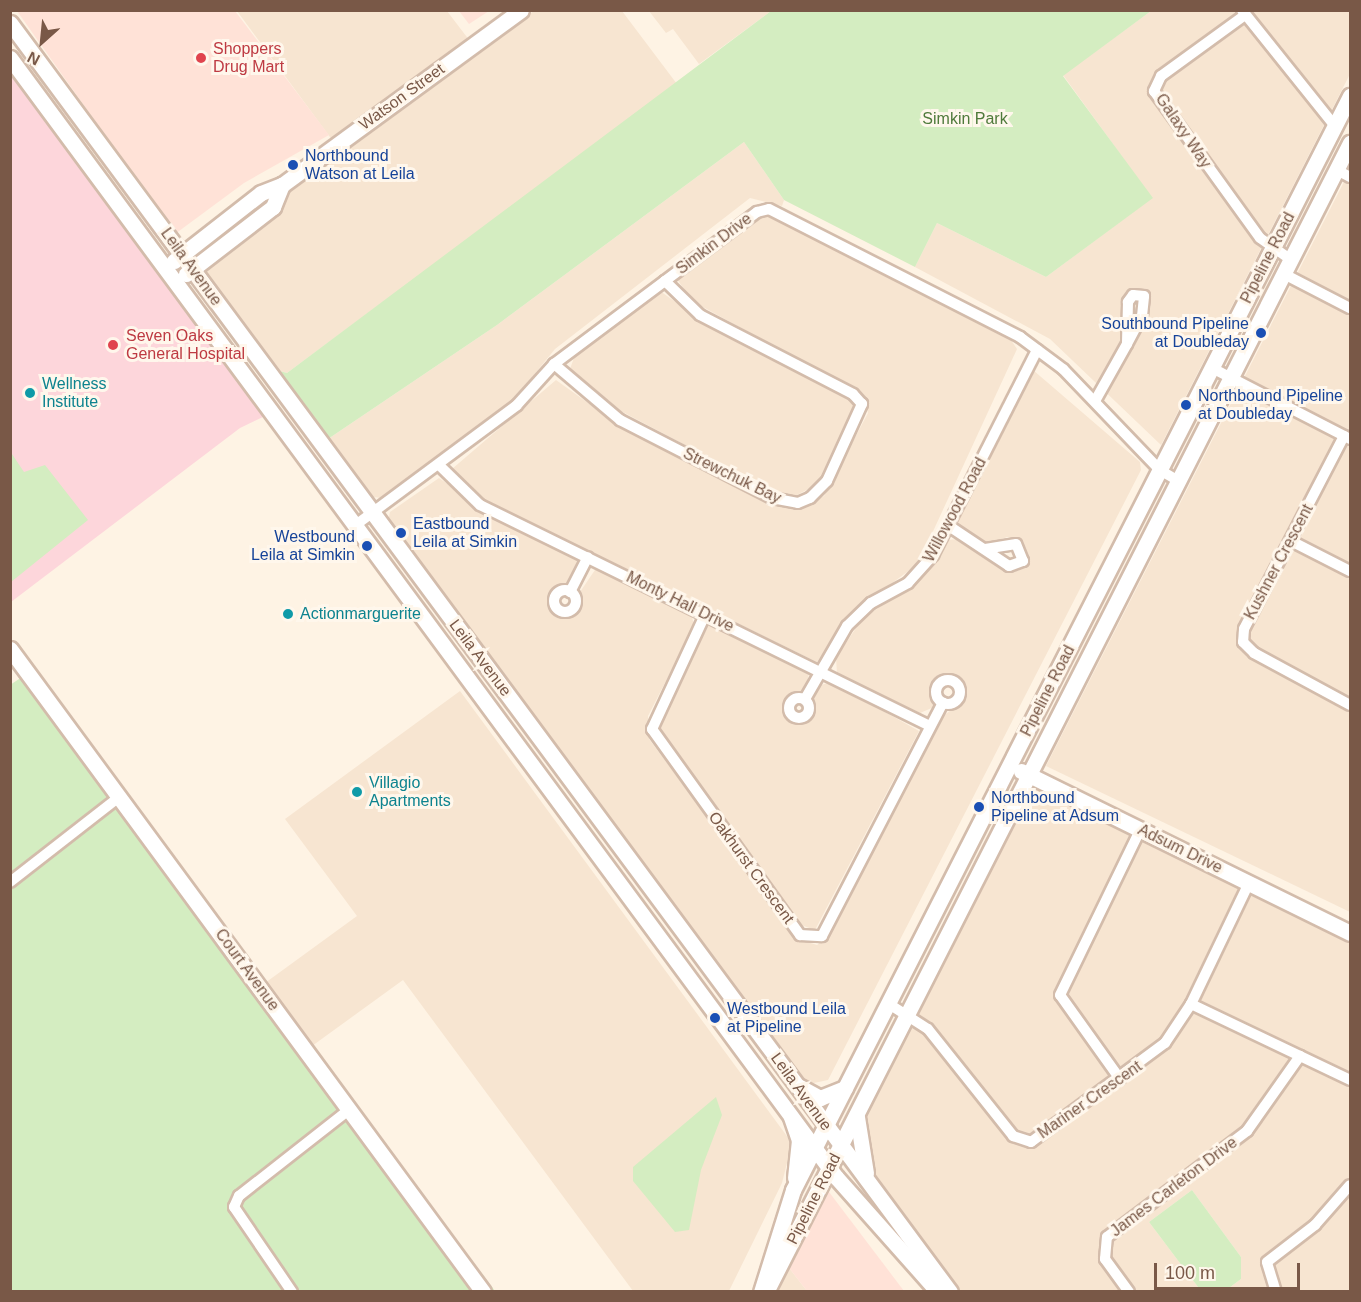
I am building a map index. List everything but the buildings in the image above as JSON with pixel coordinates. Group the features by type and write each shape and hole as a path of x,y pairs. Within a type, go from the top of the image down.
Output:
{"street":[{"name":"Watson Street","path":"172,276 181,254 261,193 282,185 521,10"},
{"path":"1244,13 1335,126"},
{"name":"Galaxy Way","path":"1244,13 1161,76 1154,91 1272,250 1291,260"},
{"name":"Leila Avenue","path":"10,24 950,1292"},
{"name":"Leila Avenue","path":"10,58 818,1146 872,1223 938,1292"},
{"name":"Pipeline Road","path":"761,1292 793,1190 818,1146 1350,96"},
{"name":"Pipeline Road","path":"766,1292 1291,260 1344,173 1350,143"},
{"name":"Watson Street","path":"172,276 192,269 273,207 282,185"},
{"name":"Simkin Drive","path":"357,524 440,465 517,405 554,364 757,212 769,209 986,318 1037,350 1095,401 1160,470 1178,481"},
{"path":"1284,274 1350,308"},
{"name":"Strewchuk Bay","path":"554,364 620,420 772,498 791,503 810,498 827,481 862,404 853,394 700,315 665,281"},
{"path":"1095,401 1127,345"},
{"name":"Willowood Road","path":"805,699 847,626 871,603 922,572 949,526 1037,350"},
{"path":"1212,368 1232,376 1347,437"},
{"name":"Kushner Crescent","path":"1347,437 1244,629 1243,642 1254,653 1350,705"},
{"name":"Monty Hall Drive","path":"440,465 480,505 930,726"},
{"path":"949,526 985,549"},
{"path":"1291,540 1350,571"},
{"path":"570,592 588,557"},
{"name":"Oakhurst Crescent","path":"705,615 651,729 800,935 822,936 943,703"},
{"name":"Court Avenue","path":"10,649 483,1292"},
{"name":"Adsum Drive","path":"1010,766 1350,933"},
{"path":"10,882 119,797"},
{"path":"1120,1079 1060,995 1140,830"},
{"name":"Mariner Crescent","path":"889,1004 908,1014 953,1056 1019,1141 1042,1136 1165,1043 1191,1004 1249,883"},
{"path":"1191,1004 1350,1080"},
{"name":"James Carleton Drive","path":"1129,1292 1105,1259 1107,1237 1247,1131 1300,1056"},
{"path":"794,1083 820,1098 847,1086"},
{"path":"788,1106 799,1140 793,1190"},
{"path":"292,1292 234,1207 239,1196 350,1109"},
{"path":"857,1114 870,1186"},
{"path":"1275,1292 1267,1263 1315,1226 1350,1185"}],"shaded area":[{"path":"17,11 235,11 329,135 244,183 175,234"},
{"path":"237,11 447,11 476,49 534,11 622,11 677,84 287,373 272,369 196,261 341,152"},
{"path":"459,11 489,11 469,24"},
{"path":"649,11 771,11 699,64 673,29 666,33"},
{"path":"1151,11 1350,11 1350,74 1161,445 1050,339 915,267 937,223 1046,277 1152,198 1063,75"},
{"name":"Seven Oaks General Hospital","path":"11,65 265,416 240,428 11,602"},
{"path":"744,142 784,200 782,206 750,198 555,349 515,398 381,498 366,496 325,441 497,325"},
{"path":"1350,170 1350,912 1046,766"},
{"path":"760,208 953,305 1011,340 1017,349 918,564 854,611 817,662 476,496 452,469 556,380 609,418 782,507 796,509 824,496 868,413 863,395 692,301 677,279"},
{"path":"660,291 701,320 853,400 856,405 820,483 795,496 780,495 598,399 570,369 575,355"},
{"path":"1033,370 1140,462 1141,470 828,1080 809,1084 797,1078 388,522 390,512 439,478 479,506 575,555 579,562 568,587 550,597 550,611 557,618 578,612 580,592 597,567 691,612 694,626 648,716 649,739 798,939 817,945 829,936 943,716 962,702 966,689 960,679 939,679 934,707 920,713 837,673 836,658 862,619 909,587 947,540 959,539 1004,571 1018,571 1028,561 1022,542 1007,537 986,545 956,522"},
{"path":"709,624 809,672 807,687 784,705 790,719 807,720 818,686 831,682 919,731 815,930 801,925 658,728"},
{"path":"460,691 792,1143 782,1183 729,1291 633,1291 403,980 312,1046 265,983 357,916 285,819"},
{"path":"1029,789 1044,790 1350,941 1350,1291 1225,1291 1241,1279 1241,1257 1192,1190 1149,1222 1201,1291 957,1291 876,1183 866,1160 863,1113"},
{"path":"826,1188 904,1291 807,1291 786,1264"},
{"path":"786,1264 807,1291 772,1292"}],"green space":[{"name":"Simkin Park","path":"771,11 1151,11 1063,76 1153,198 1046,277 937,223 915,267 784,200 744,142 497,325 325,441 272,369 287,373"},
{"path":"10,451 24,472 45,465 88,520 11,582"},
{"path":"28,673 495,1291 11,1291 10,685"},
{"path":"716,1097 722,1115 701,1170 689,1230 675,1232 633,1181 633,1167"},
{"path":"1192,1190 1241,1257 1241,1279 1225,1291 1201,1291 1149,1222"}],"place":[{"name":"Shoppers Drug Mart","path":"201,58"},
{"name":"Northbound Watson at Leila","path":"293,165"},
{"name":"Southbound Pipeline at Doubleday","path":"1261,333"},
{"name":"Seven Oaks General Hospital","path":"113,345"},
{"name":"Wellness Institute","path":"30,393"},
{"name":"Northbound Pipeline at Doubleday","path":"1186,405"},
{"name":"Eastbound Leila at Simkin","path":"401,533"},
{"name":"Westbound Leila at Simkin","path":"367,546"},
{"name":"Actionmarguerite","path":"288,614"},
{"name":"Villagio Apartments","path":"357,792"},
{"name":"Northbound Pipeline at Adsum","path":"979,807"},
{"name":"Westbound Leila at Pipeline","path":"715,1018"}]}
